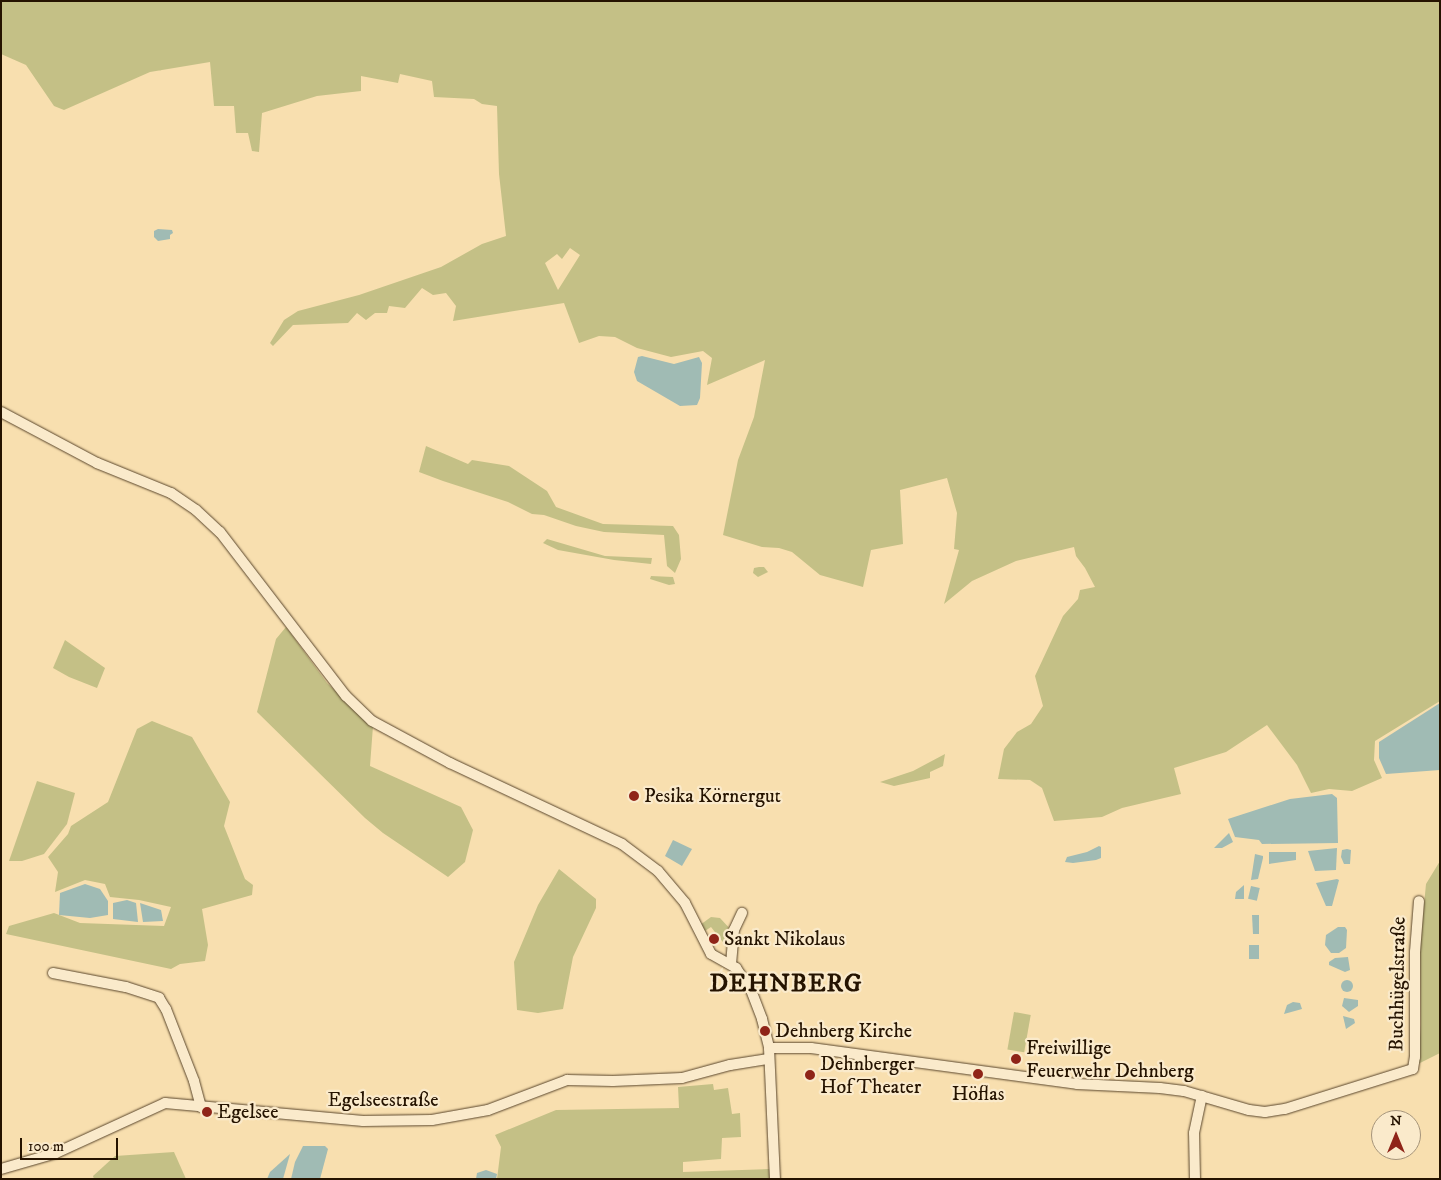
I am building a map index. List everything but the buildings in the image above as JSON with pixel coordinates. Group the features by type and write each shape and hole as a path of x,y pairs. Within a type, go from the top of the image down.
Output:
{"street":[{"path":"5,413 98,463 171,493 196,510 220,532 346,696 372,721 450,763 622,844 648,862 669,883 685,903 711,954 731,964 742,973 751,990 762,1019 769,1053 775,1179"},
{"name":"Buchhügelstraße","path":"1202,1096 1248,1110 1266,1112 1285,1109 1412,1069 1415,1057 1415,952 1419,900"},
{"path":"731,964 734,930 742,913"},
{"path":"54,973 126,987 159,998 166,1009 194,1081 201,1108"},
{"path":"769,1053 811,1048 1077,1084 1160,1088 1202,1096 1194,1133 1195,1179"},
{"name":"Egelseestraße","path":"1,1169 56,1153 165,1103 201,1108 363,1121 432,1120 488,1110 567,1080 613,1081 682,1078 769,1053"}],"shaded area":[{"path":"1,1 1440,1 1440,701 1375,741 1374,760 1382,778 1352,791 1329,789 1311,793 1297,765 1267,725 1226,752 1174,768 1181,794 1122,808 1102,817 1054,821 1042,788 1030,780 998,779 1004,749 1017,732 1031,724 1043,706 1035,676 1063,616 1078,599 1080,590 1095,587 1076,556 1074,547 1016,561 972,581 944,604 959,550 954,549 957,513 947,478 900,490 903,544 871,550 863,587 820,575 792,552 779,548 762,547 723,535 738,460 754,417 765,360 707,385 712,358 703,351 671,357 637,348 615,337 599,336 579,343 564,303 453,321 456,306 446,293 433,295 422,288 405,308 389,306 387,313 375,313 366,320 357,313 348,323 293,325 273,346 270,343 284,320 298,311 359,295 441,267 482,244 506,236 499,174 497,106 482,104 474,99 434,97 432,81 400,74 398,83 361,76 361,91 317,96 262,113 259,152 252,151 248,133 236,133 234,106 214,106 210,62 150,72 64,110 54,106 26,65 1,54","holes":["570,248 580,255 558,290 545,263 557,254 562,259"]},
{"path":"426,446 468,464 472,460 509,466 547,491 556,507 603,524 673,526 679,535 681,559 675,573 667,566 664,535 604,532 576,526 544,515 532,514 508,502 443,481 419,472"},
{"path":"547,539 605,556 652,558 651,564 614,560 558,550 543,543"},
{"path":"764,567 768,572 758,577 753,573 754,568"},
{"path":"651,576 673,577 675,584 669,585 650,579"},
{"path":"286,627 327,683 373,726 370,766 461,807 473,830 465,862 448,877 383,833 365,818 257,712 276,639"},
{"path":"65,640 105,668 97,688 69,677 53,668"},
{"path":"152,721 192,737 230,802 224,826 245,879 253,885 252,895 202,909 208,945 205,961 180,964 171,969 6,934 9,926 54,913 80,923 164,926 171,907 139,900 110,897 105,884 85,880 55,892 58,872 48,857 68,834 71,826 108,802 137,729"},
{"path":"945,754 943,766 930,772 930,778 894,786 880,782 913,771"},
{"path":"37,781 75,793 67,824 44,854 22,861 9,861"},
{"path":"1440,861 1440,1053 1418,1064 1421,1025 1420,946 1426,884"},
{"path":"559,869 596,899 596,908 573,957 563,1009 538,1013 517,1010 514,962 538,905"},
{"path":"711,917 720,918 732,931 730,944 726,946 711,927 705,931 700,925"},
{"path":"1014,1012 1031,1015 1024,1052 1007,1049"},
{"path":"713,1084 714,1090 728,1088 732,1114 740,1113 741,1137 722,1138 721,1159 683,1162 683,1172 771,1169 772,1179 497,1179 501,1147 495,1135 556,1110 679,1108 678,1087"},
{"path":"174,1152 186,1179 94,1179 93,1176 115,1156"}],"water":[{"path":"158,229 172,230 173,233 170,235 170,239 158,241 154,237 154,231"},
{"path":"642,356 674,364 699,357 702,363 700,398 697,405 680,406 637,381 634,372 638,357"},
{"path":"1440,703 1440,770 1386,774 1379,758 1379,742"},
{"path":"1332,794 1337,798 1338,843 1262,844 1259,840 1235,837 1228,819 1290,799"},
{"path":"1229,833 1233,842 1222,848 1214,848"},
{"path":"673,840 692,849 682,866 665,856"},
{"path":"1099,846 1101,847 1101,858 1073,863 1065,862 1067,857 1087,852"},
{"path":"1337,848 1336,870 1315,871 1308,851"},
{"path":"1342,850 1351,850 1350,864 1344,864 1341,857"},
{"path":"1269,852 1296,852 1296,860 1269,864"},
{"path":"1255,854 1263,856 1263,858 1258,879 1251,880"},
{"path":"1339,880 1332,906 1326,906 1316,883"},
{"path":"85,884 100,889 108,901 108,915 90,918 59,915 60,893"},
{"path":"1244,885 1244,899 1235,899 1236,892"},
{"path":"1251,886 1260,888 1257,901 1248,899"},
{"path":"127,900 136,903 138,922 113,919 113,903"},
{"path":"140,903 161,910 163,921 143,922"},
{"path":"1252,915 1259,915 1259,934 1253,934"},
{"path":"1338,927 1345,927 1347,930 1346,948 1339,953 1331,953 1325,945 1326,935"},
{"path":"1249,945 1259,945 1259,959 1249,959"},
{"path":"1348,957 1350,970 1345,972 1329,965 1329,962 1335,958"},
{"path":"1345,980 1349,980 1353,986 1349,992 1345,992 1341,988 1341,984"},
{"path":"1344,998 1358,1000 1358,1006 1349,1012 1342,1006"},
{"path":"1293,1002 1300,1003 1302,1009 1284,1014 1287,1005"},
{"path":"1343,1016 1354,1019 1355,1023 1346,1029"},
{"path":"303,1146 325,1146 328,1149 320,1179 291,1179 295,1162"},
{"path":"290,1154 283,1179 267,1179 270,1172"},
{"path":"486,1170 497,1174 496,1179 476,1179 477,1173"}],"place":[{"name":"Pesika Körnergut","path":"634,796"},
{"name":"Sankt Nikolaus","path":"714,939"},
{"name":"Dehnberg Kirche","path":"765,1031"},
{"name":"Freiwillige Feuerwehr Dehnberg","path":"1016,1059"},
{"name":"Höflas","path":"978,1074"},
{"name":"Dehnberger Hof Theater","path":"810,1075"},
{"name":"Egelsee","path":"207,1112"}],"district":[{"name":"DEHNBERG","path":"786,984"}]}
